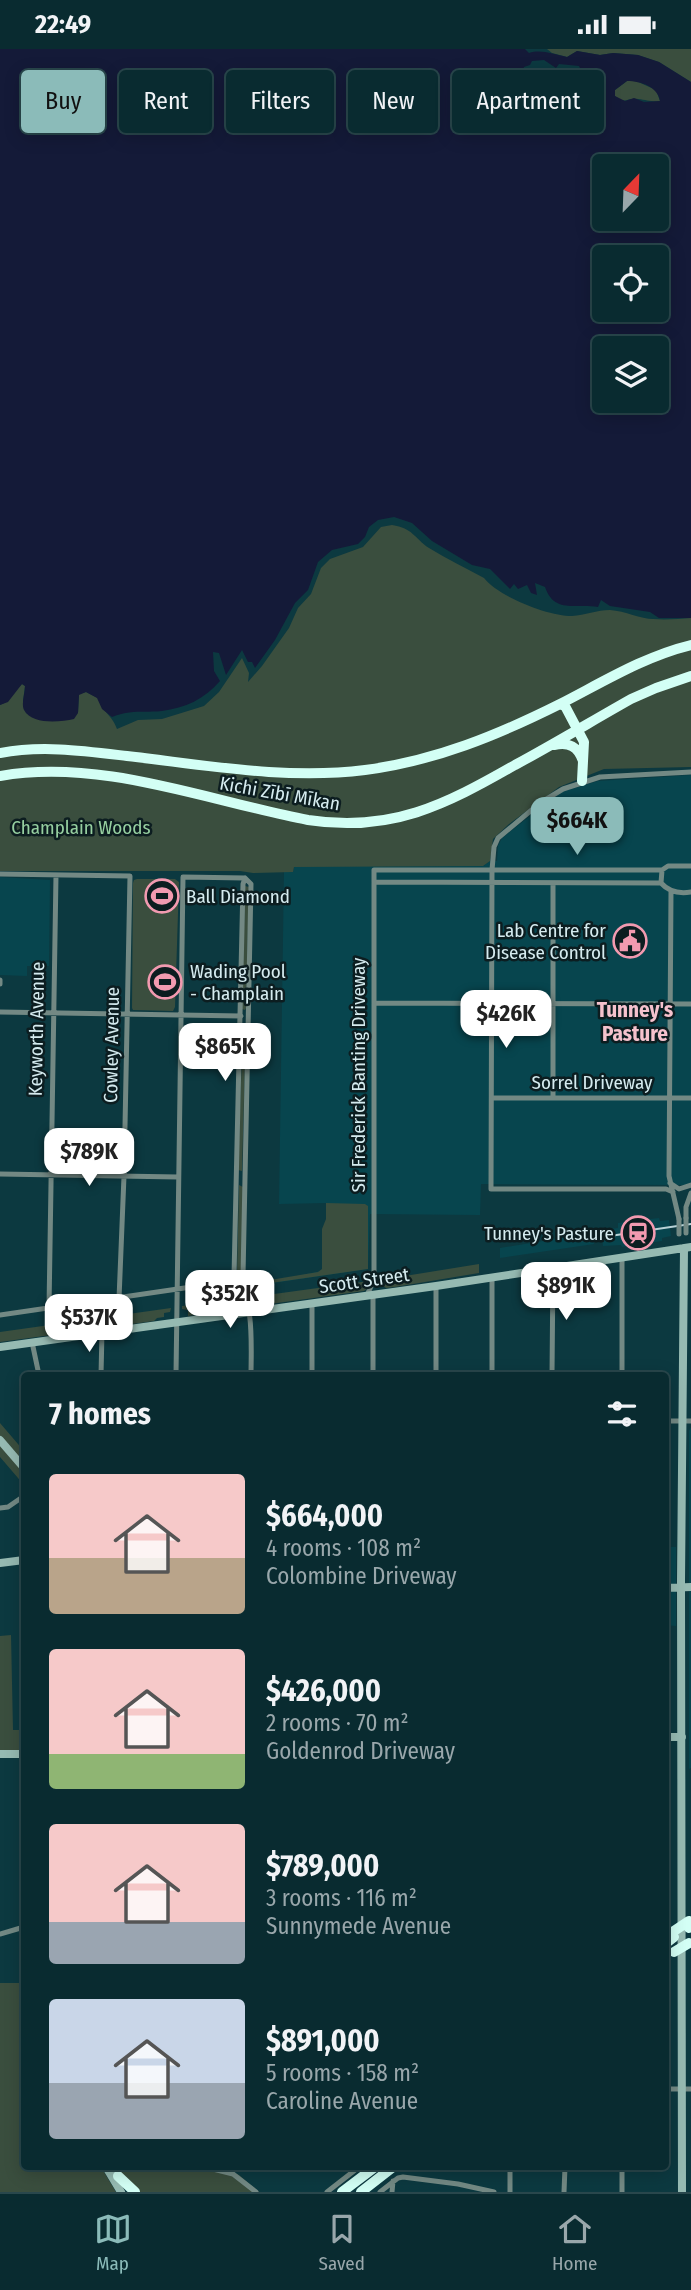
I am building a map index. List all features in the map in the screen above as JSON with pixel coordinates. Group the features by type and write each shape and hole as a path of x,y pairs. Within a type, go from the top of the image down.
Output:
{"highway":[{"name":"Kichi Zībī Mīkan","path":"0,753 59,749 288,773 386,767 474,743 510,729 654,656 691,645"},
{"name":"Kichi Zībī Mīkan","path":"0,776 44,771 79,772 117,777 320,822 383,821 440,805 641,695 691,676"},
{"path":"560,704 565,706 584,742 582,781"},
{"path":"548,747 570,744 579,751 583,761"},
{"path":"669,1938 690,1924"},
{"path":"669,1955 690,1942"},
{"path":"342,2192 371,2170"},
{"path":"361,2192 389,2170"},
{"path":"116,2171 135,2192"}],"street":[{"path":"673,1192 666,1189 491,1189 492,870 494,847 498,838 551,796 582,781 610,776 691,772"},
{"path":"492,870 662,870 668,866 691,866"},
{"name":"Sir Frederick Banting Driveway","path":"370,1295 374,1280 374,870 492,870"},
{"path":"661,883 662,870"},
{"path":"0,874 56,875"},
{"name":"Cowley Avenue","path":"56,875 130,876 124,1176 118,1299"},
{"name":"Keyworth Avenue","path":"49,1308 56,875"},
{"path":"176,1372 183,877 245,878 251,884 243,1276 239,1284"},
{"path":"245,878 239,1016 234,1276 250,1313 251,1372"},
{"path":"374,882 661,883 671,891 691,892"},
{"path":"553,883 553,1098"},
{"path":"671,891 670,1183 682,1218 687,1247 686,1588 682,1737 687,1770 687,1974 686,2089 681,2192"},
{"path":"374,1003 691,1004"},
{"path":"0,1012 248,1017"},
{"name":"Sorrel Driveway","path":"493,1098 691,1098"},
{"path":"0,1174 178,1177"},
{"path":"236,1179 244,1179"},
{"path":"670,1183 680,1189 691,1185"},
{"path":"682,1218 691,1193"},
{"name":"Scott Street","path":"0,1347 436,1286 687,1247"},
{"path":"622,1257 622,1372"},
{"path":"552,1372 553,1267"},
{"path":"492,1276 492,1372"},
{"path":"374,1280 384,1293"},
{"path":"0,1315 239,1284"},
{"path":"436,1286 436,1372"},
{"path":"370,1295 373,1372"},
{"path":"312,1303 312,1372"},
{"path":"101,1372 102,1332"},
{"path":"32,1342 38,1372"},
{"path":"669,1422 687,1421"},
{"path":"0,1440 21,1464"},
{"path":"0,1508 8,1507 21,1498"},
{"path":"0,1563 21,1560"},
{"path":"669,1737 682,1737"},
{"path":"0,1754 21,1754"},
{"path":"0,1934 21,1928"},
{"path":"108,2170 121,2192"},
{"path":"222,2170 238,2177 256,2192"},
{"path":"327,2192 355,2170"},
{"path":"510,2170 510,2192"},
{"path":"564,2192 565,2170"},
{"path":"622,2170 622,2192"},
{"path":"116,2171 130,2192"},
{"path":"380,2192 393,2181 403,2177 495,2192"},
{"path":"392,2192 393,2181"}],"shaded area":[{"path":"0,49 525,49 529,53 543,52 567,57 577,51 600,55 638,55 659,62 691,82 691,618 659,618 650,612 610,606 601,600 598,607 567,606 554,601 545,587 535,583 537,595 531,593 527,585 518,589 514,584 510,589 490,569 472,565 432,541 412,523 394,517 378,520 369,527 358,544 332,550 318,562 308,590 295,603 275,640 255,668 252,662 248,662 242,650 226,675 219,653 213,652 214,671 220,681 194,702 170,710 131,712 112,717 102,709 97,698 86,692 79,695 78,713 74,719 47,721 33,718 24,710 25,686 22,684 8,702 0,705","holes":["627,81 648,86 656,92 660,101 644,102 634,98 625,101 615,96 615,90"]},
{"name":"Tunney's Pasture","path":"691,775 691,1213 690,1185 481,1184 480,1215 370,1214 368,1269 267,1284 326,1270 326,1203 279,1204 284,872 293,872 295,863 483,866 490,861 497,861 498,846 502,838 561,792 598,781"},
{"path":"0,877 50,880 49,966 27,966 27,976 0,975"},
{"path":"659,1218 660,1221 669,1220 671,1236 662,1238 662,1241 622,1247 603,1246 601,1230 618,1228 618,1223"},
{"path":"592,1233 594,1244 500,1258 500,1248"},
{"path":"691,1427 691,1768 689,1769 689,1431"},
{"path":"669,1547 676,1547 676,1626 669,1625"}],"green space":[{"path":"547,49 691,49 691,82 659,62 638,55 600,55 577,51 567,57"},
{"path":"627,81 636,81 656,90 660,101 619,99 615,96 615,90"},
{"name":"Champlain Woods","path":"392,525 409,531 429,548 484,578 501,592 550,613 572,616 610,610 648,619 691,618 691,767 604,769 559,787 493,839 490,861 483,866 294,867 293,872 253,873 0,871 0,705 22,684 25,686 23,701 26,713 46,719 78,713 79,694 86,692 98,698 117,729 138,720 162,719 204,706 219,692 242,658 249,673 248,682 262,666 289,628 298,608 311,594 321,568 330,559 363,547 381,527"},
{"path":"137,879 175,879 179,882 173,1011 132,1008 133,883"},
{"path":"245,886 249,887 245,1010 242,1009"},
{"path":"243,1024 246,1026 242,1171 238,1170"},
{"path":"239,1185 243,1187 241,1271 237,1274"},
{"path":"326,1203 368,1206 368,1269 271,1283 270,1280 318,1272 322,1269 322,1229 326,1219"},
{"path":"479,1264 479,1273 386,1288 380,1284 380,1280"},
{"path":"369,1281 364,1291 270,1304 258,1304 252,1297"},
{"path":"239,1299 240,1304 236,1309 188,1316 188,1310 182,1309 182,1306"},
{"path":"171,1308 170,1312 164,1313 164,1317 154,1321 0,1342 0,1332"},
{"path":"0,1423 21,1448 21,1482 0,1457"},
{"path":"11,1635 13,1730 21,1730 21,1751 0,1751 0,1636"},
{"path":"0,1983 21,1983 21,2170 103,2170 116,2192 0,2192"},
{"path":"120,2170 226,2170 239,2175 259,2192 138,2192"}],"tram line":[{"path":"576,1241 691,1224"}],"place":[{"name":"Ball Diamond","path":"162,896"},
{"name":"Lab Centre for Disease Control","path":"630,941"},
{"name":"Wading Pool - Champlain","path":"165,982"},
{"name":"Tunney's Pasture","path":"638,1233"}],"district":[{"name":"Tunney's Pasture","path":"635,1022"}]}
